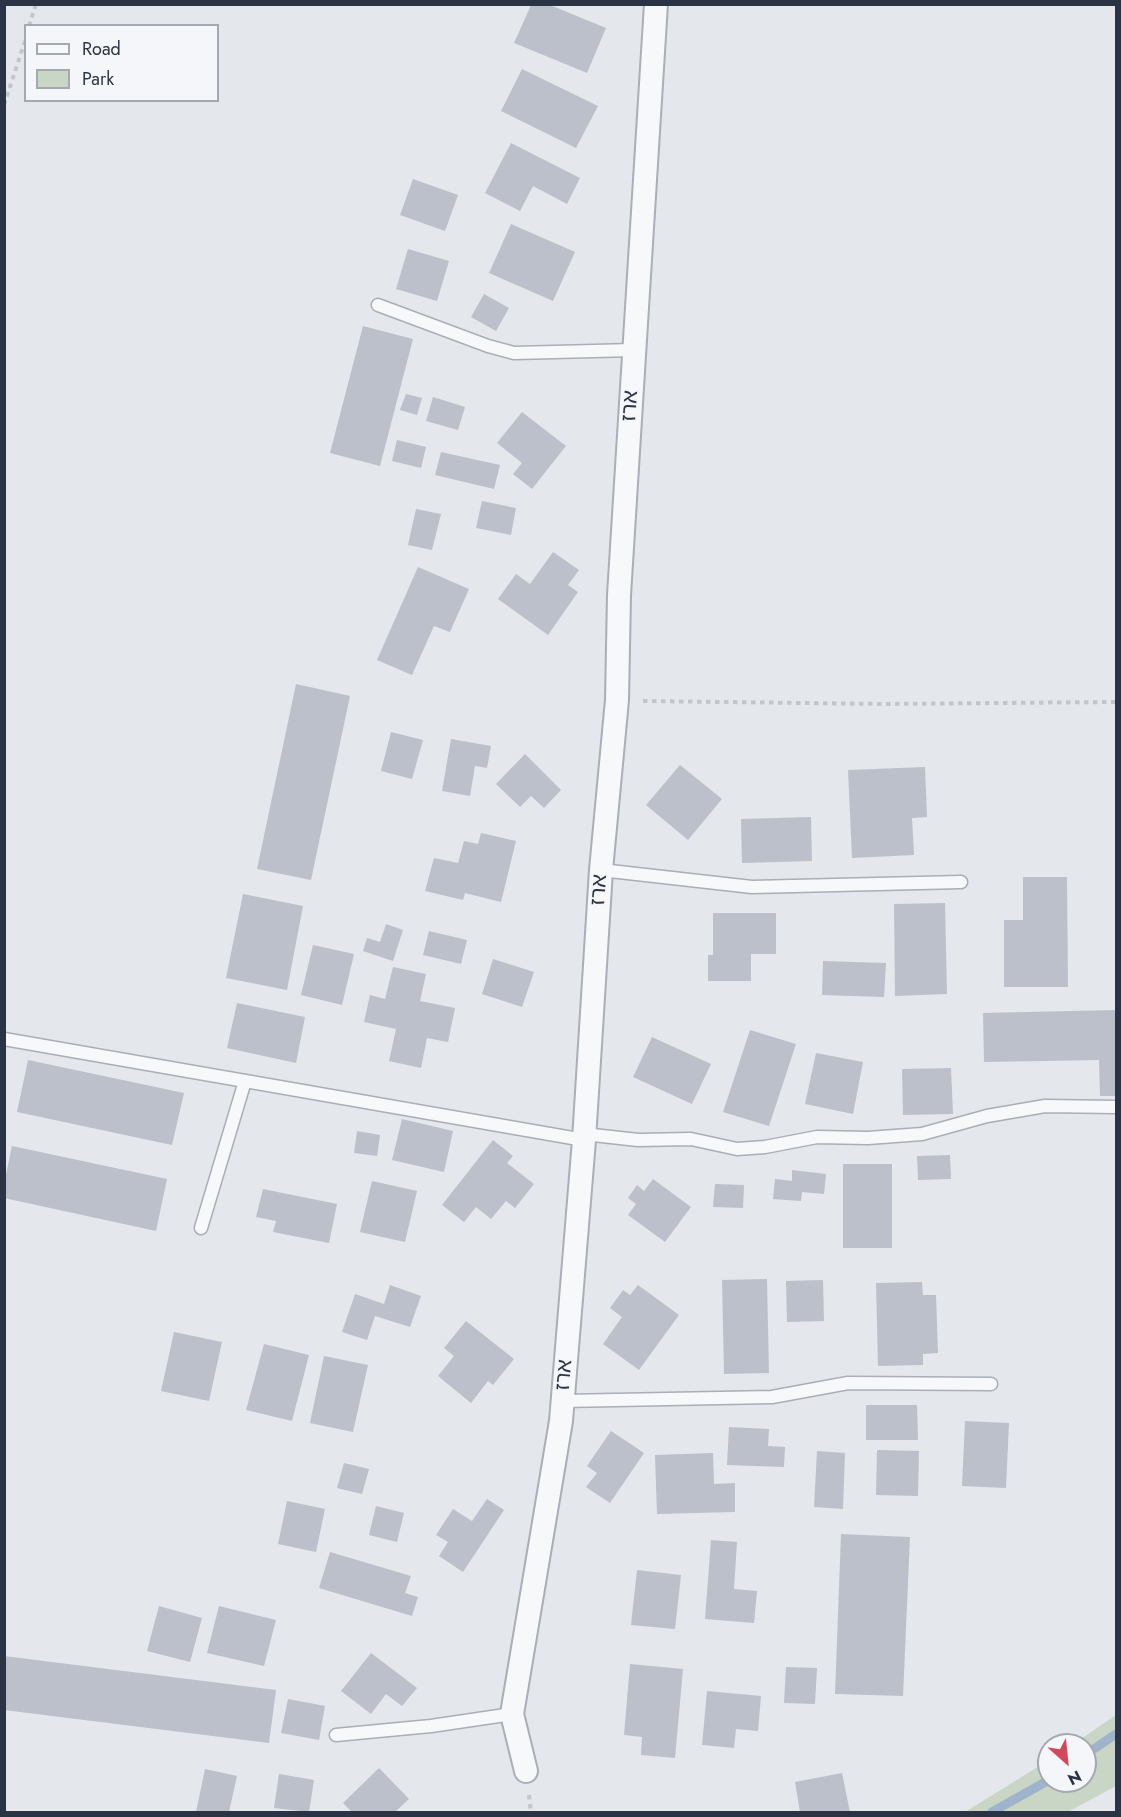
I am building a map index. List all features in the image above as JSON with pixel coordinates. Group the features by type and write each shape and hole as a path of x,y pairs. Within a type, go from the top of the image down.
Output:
{"street":[{"name":"ארז","path":"526,1771 512,1714 563,1401 584,1137 601,870 617,700 619,595 656,4"}],"lane":[{"path":"378,305 488,346 514,353 634,350"},
{"path":"601,870 752,887 961,882"},
{"path":"4,1039 584,1137 638,1140 691,1139 737,1149 765,1147 817,1137 868,1138 922,1134 987,1116 1044,1106 1116,1107"},
{"path":"201,1228 245,1081"},
{"path":"563,1401 772,1397 848,1383 991,1384"},
{"path":"336,1735 431,1726 512,1714"}],"path":[{"path":"30,24 36,4"},
{"path":"4,105 24,44"},
{"path":"617,700 884,705 1116,702"}],"green space":[{"path":"1116,1715 1116,1786 1068,1812 965,1812 1037,1767 1037,1793 1097,1793 1097,1733 1090,1733"}],"building":[{"path":"531,5 550,5 606,28 587,73 514,43"},
{"path":"522,69 598,106 576,148 501,111"},
{"path":"511,143 580,178 567,204 533,186 520,211 485,193"},
{"path":"413,179 458,195 445,231 400,215"},
{"path":"511,224 575,252 553,301 489,273"},
{"path":"408,249 449,261 437,301 396,289"},
{"path":"484,294 509,308 496,331 471,317"},
{"path":"363,326 413,339 380,466 330,453"},
{"path":"406,394 422,398 417,415 400,410"},
{"path":"433,397 465,407 458,430 426,421"},
{"path":"522,412 566,446 532,489 513,474 522,463 497,443"},
{"path":"397,440 426,447 421,468 392,461"},
{"path":"441,452 500,465 494,489 435,475"},
{"path":"482,501 516,508 511,535 476,528"},
{"path":"416,509 441,514 432,550 408,545"},
{"path":"553,552 579,570 568,585 578,592 548,635 498,599 516,574 530,584"},
{"path":"418,567 469,589 450,632 434,626 412,675 377,660"},
{"path":"296,684 350,696 311,880 257,869"},
{"path":"391,732 423,740 412,779 381,771"},
{"path":"451,739 491,746 487,768 475,766 470,796 442,791"},
{"path":"525,754 561,790 544,808 531,796 520,807 496,784"},
{"path":"680,765 722,799 688,840 646,805"},
{"path":"925,767 927,817 912,818 914,855 852,858 848,770"},
{"path":"811,817 812,861 742,863 741,819"},
{"path":"481,833 516,841 501,902 465,893 463,900 425,891 434,858 458,863 464,841 478,844"},
{"path":"1023,877 1067,877 1068,987 1004,987 1004,920 1023,920"},
{"path":"243,894 303,906 287,990 226,978"},
{"path":"945,903 947,994 895,996 894,904"},
{"path":"713,913 776,913 776,954 751,954 751,981 708,981 708,955 713,955"},
{"path":"386,924 403,930 393,961 363,951 367,938 380,942"},
{"path":"429,931 467,940 461,964 423,955"},
{"path":"313,945 354,954 342,1005 301,995"},
{"path":"493,959 534,972 522,1007 482,994"},
{"path":"823,961 886,963 884,997 822,995"},
{"path":"393,967 426,974 420,1001 455,1008 448,1042 427,1038 421,1068 389,1061 396,1029 364,1022 370,995 385,999"},
{"path":"237,1003 305,1017 296,1063 227,1048"},
{"path":"1116,1010 1116,1096 1100,1096 1099,1060 984,1062 983,1013"},
{"path":"750,1030 796,1044 769,1126 723,1112"},
{"path":"652,1037 711,1064 692,1104 633,1077"},
{"path":"816,1053 863,1062 853,1114 805,1104"},
{"path":"28,1060 184,1093 172,1145 17,1112"},
{"path":"951,1068 953,1114 903,1115 902,1069"},
{"path":"402,1119 453,1131 444,1172 392,1160"},
{"path":"357,1131 380,1135 377,1156 354,1153"},
{"path":"493,1140 513,1156 507,1163 534,1184 515,1208 506,1201 491,1219 476,1207 464,1222 442,1205"},
{"path":"12,1146 167,1179 156,1231 4,1198 4,1184"},
{"path":"950,1155 951,1179 918,1180 917,1156"},
{"path":"843,1164 892,1164 892,1248 843,1248"},
{"path":"792,1170 826,1174 824,1194 802,1192 801,1201 773,1199 775,1179 792,1181"},
{"path":"653,1179 691,1207 665,1242 628,1215 636,1204 628,1198 637,1185 644,1191"},
{"path":"372,1181 417,1191 405,1242 360,1232"},
{"path":"715,1184 744,1185 743,1208 713,1207"},
{"path":"263,1189 337,1204 329,1243 273,1232 276,1221 256,1217"},
{"path":"767,1279 769,1373 724,1374 722,1280"},
{"path":"823,1280 824,1321 787,1322 786,1281"},
{"path":"922,1282 923,1295 936,1295 938,1353 923,1354 923,1365 878,1366 876,1283"},
{"path":"390,1285 421,1296 410,1327 375,1316 367,1340 342,1332 355,1294 384,1304"},
{"path":"638,1285 679,1315 639,1370 603,1344 622,1317 610,1308 623,1290 630,1295"},
{"path":"466,1321 514,1359 493,1385 488,1381 471,1403 438,1376 454,1356 444,1348"},
{"path":"174,1332 222,1342 209,1401 161,1391"},
{"path":"264,1344 309,1355 292,1421 246,1410"},
{"path":"324,1356 368,1365 353,1432 310,1423"},
{"path":"866,1405 917,1405 918,1440 866,1440"},
{"path":"965,1421 1009,1423 1006,1488 962,1486"},
{"path":"729,1427 769,1429 768,1446 785,1447 784,1467 727,1465"},
{"path":"611,1431 644,1453 610,1503 586,1487 597,1473 587,1466"},
{"path":"877,1450 919,1451 918,1496 876,1495"},
{"path":"817,1451 845,1453 843,1509 814,1507"},
{"path":"713,1453 714,1484 735,1483 735,1512 657,1514 655,1455"},
{"path":"344,1463 369,1469 362,1494 337,1488"},
{"path":"487,1499 504,1510 463,1572 439,1556 448,1542 436,1535 453,1509 472,1521"},
{"path":"287,1501 325,1509 316,1552 278,1544"},
{"path":"376,1506 404,1513 397,1542 369,1535"},
{"path":"841,1534 910,1537 903,1696 835,1694"},
{"path":"711,1540 737,1542 734,1589 757,1591 754,1623 705,1619"},
{"path":"330,1552 411,1576 405,1593 418,1597 412,1616 319,1588"},
{"path":"637,1570 681,1575 675,1629 631,1625"},
{"path":"159,1606 202,1618 190,1662 147,1651"},
{"path":"219,1606 276,1620 264,1666 207,1653"},
{"path":"371,1653 417,1688 402,1706 386,1694 371,1714 341,1691"},
{"path":"4,1656 276,1690 269,1743 4,1710"},
{"path":"630,1664 683,1669 675,1758 641,1755 642,1737 624,1735"},
{"path":"786,1667 817,1668 815,1704 784,1703"},
{"path":"707,1691 761,1696 758,1731 736,1729 734,1748 702,1745"},
{"path":"288,1699 325,1706 319,1740 281,1733"},
{"path":"379,1768 409,1799 395,1812 352,1812 343,1803"},
{"path":"205,1769 237,1776 229,1812 196,1812"},
{"path":"842,1773 850,1812 800,1812 795,1782"},
{"path":"279,1774 314,1780 309,1812 274,1808"}],"waterway":[{"path":"1097,1747 1116,1734"},
{"path":"992,1812 1037,1787"}]}
